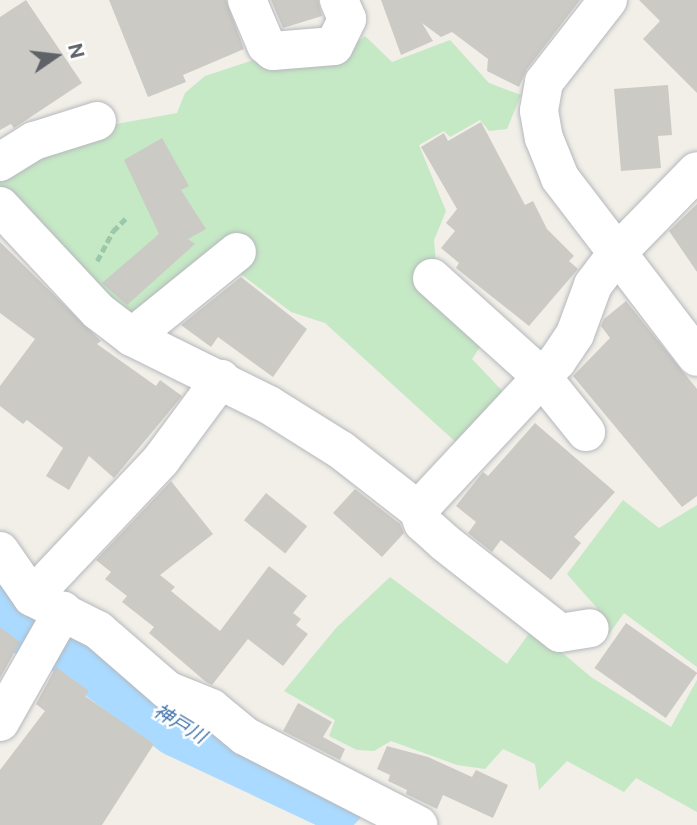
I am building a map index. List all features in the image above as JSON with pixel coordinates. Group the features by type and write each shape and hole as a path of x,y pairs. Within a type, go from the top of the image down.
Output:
{"street":[{"path":"247,0 266,45 273,51 334,46 347,19 339,0"},
{"path":"608,0 544,82 540,111 544,138 560,178 697,357"},
{"path":"0,162 34,141 97,121"},
{"path":"418,510 541,376 575,334 593,285 618,252 697,171"},
{"path":"0,206 98,311 132,337 221,379 341,450 418,510 423,523 444,542 560,633 590,628"},
{"path":"132,337 237,252"},
{"path":"432,278 541,376 586,432"},
{"path":"0,722 49,619 221,379"},
{"path":"0,551 49,619 99,630 166,690 211,708 245,736 418,825"}],"green space":[{"path":"365,36 392,62 450,40 489,83 521,95 507,129 489,131 480,120 450,137 444,131 419,145 446,211 434,240 436,263 484,341 472,359 508,397 460,446 325,323 291,312 222,260 134,327 0,191 0,168 72,132 177,113 185,93 205,76 260,58 340,55"},
{"path":"623,500 659,528 697,505 697,667 624,613 609,634 596,607 567,574"},
{"path":"390,577 507,664 533,628 591,677 671,727 697,680 697,812 636,778 624,792 567,761 539,790 535,764 503,749 485,769 457,765 391,741 374,751 357,750 329,736 335,720 284,691 336,628"}],"building":[{"path":"26,0 82,83 14,128 11,124 0,130 0,17"},
{"path":"109,0 226,0 244,49 183,75 186,82 148,97"},
{"path":"271,0 318,0 322,16 283,28"},
{"path":"381,0 580,0 527,69 519,87 487,71 488,59 452,32 441,37 422,23 433,41 401,55"},
{"path":"639,0 697,0 697,93 643,39 660,21"},
{"path":"668,85 672,135 658,136 661,168 621,171 614,89"},
{"path":"481,122 525,205 533,201 547,229 574,256 569,261 578,269 529,326 456,268 459,263 441,248 455,231 446,223 457,209 421,147 444,133 448,141"},
{"path":"162,138 189,186 181,190 206,229 188,239 195,244 127,305 102,283 159,234 124,160"},
{"path":"697,204 697,272 669,231"},
{"path":"0,242 101,341 97,344 156,386 160,380 182,396 114,478 89,456 69,490 46,476 63,448 27,420 23,424 0,406 0,386 35,339 0,313"},
{"path":"241,277 307,329 273,377 218,337 211,347 181,325"},
{"path":"626,301 697,389 697,496 682,507 573,376 610,338 601,326 604,319"},
{"path":"535,423 615,492 574,537 581,543 551,580 501,540 492,552 468,533 476,522 456,506 483,472 488,476"},
{"path":"171,481 213,534 160,575 175,587 171,591 220,631 269,566 307,596 293,613 301,619 296,625 308,634 283,666 248,639 212,685 149,633 154,627 122,602 127,596 105,579 111,572 96,560"},
{"path":"355,489 400,524 404,533 382,557 333,513"},
{"path":"266,493 307,526 285,554 244,520"},
{"path":"626,623 697,673 666,718 594,668"},
{"path":"0,627 20,642 0,678"},
{"path":"56,667 89,691 85,696 154,744 102,825 0,825 0,770 45,711 36,704"},
{"path":"298,703 332,722 323,737 345,749 340,760 283,731"},
{"path":"387,746 428,757 472,777 476,770 508,785 493,818 443,795 437,809 406,794 407,790 388,781 390,775 377,769"}],"waterway":[{"name":"神戸川","path":"0,595 10,618 65,643 178,727 335,801"}]}
